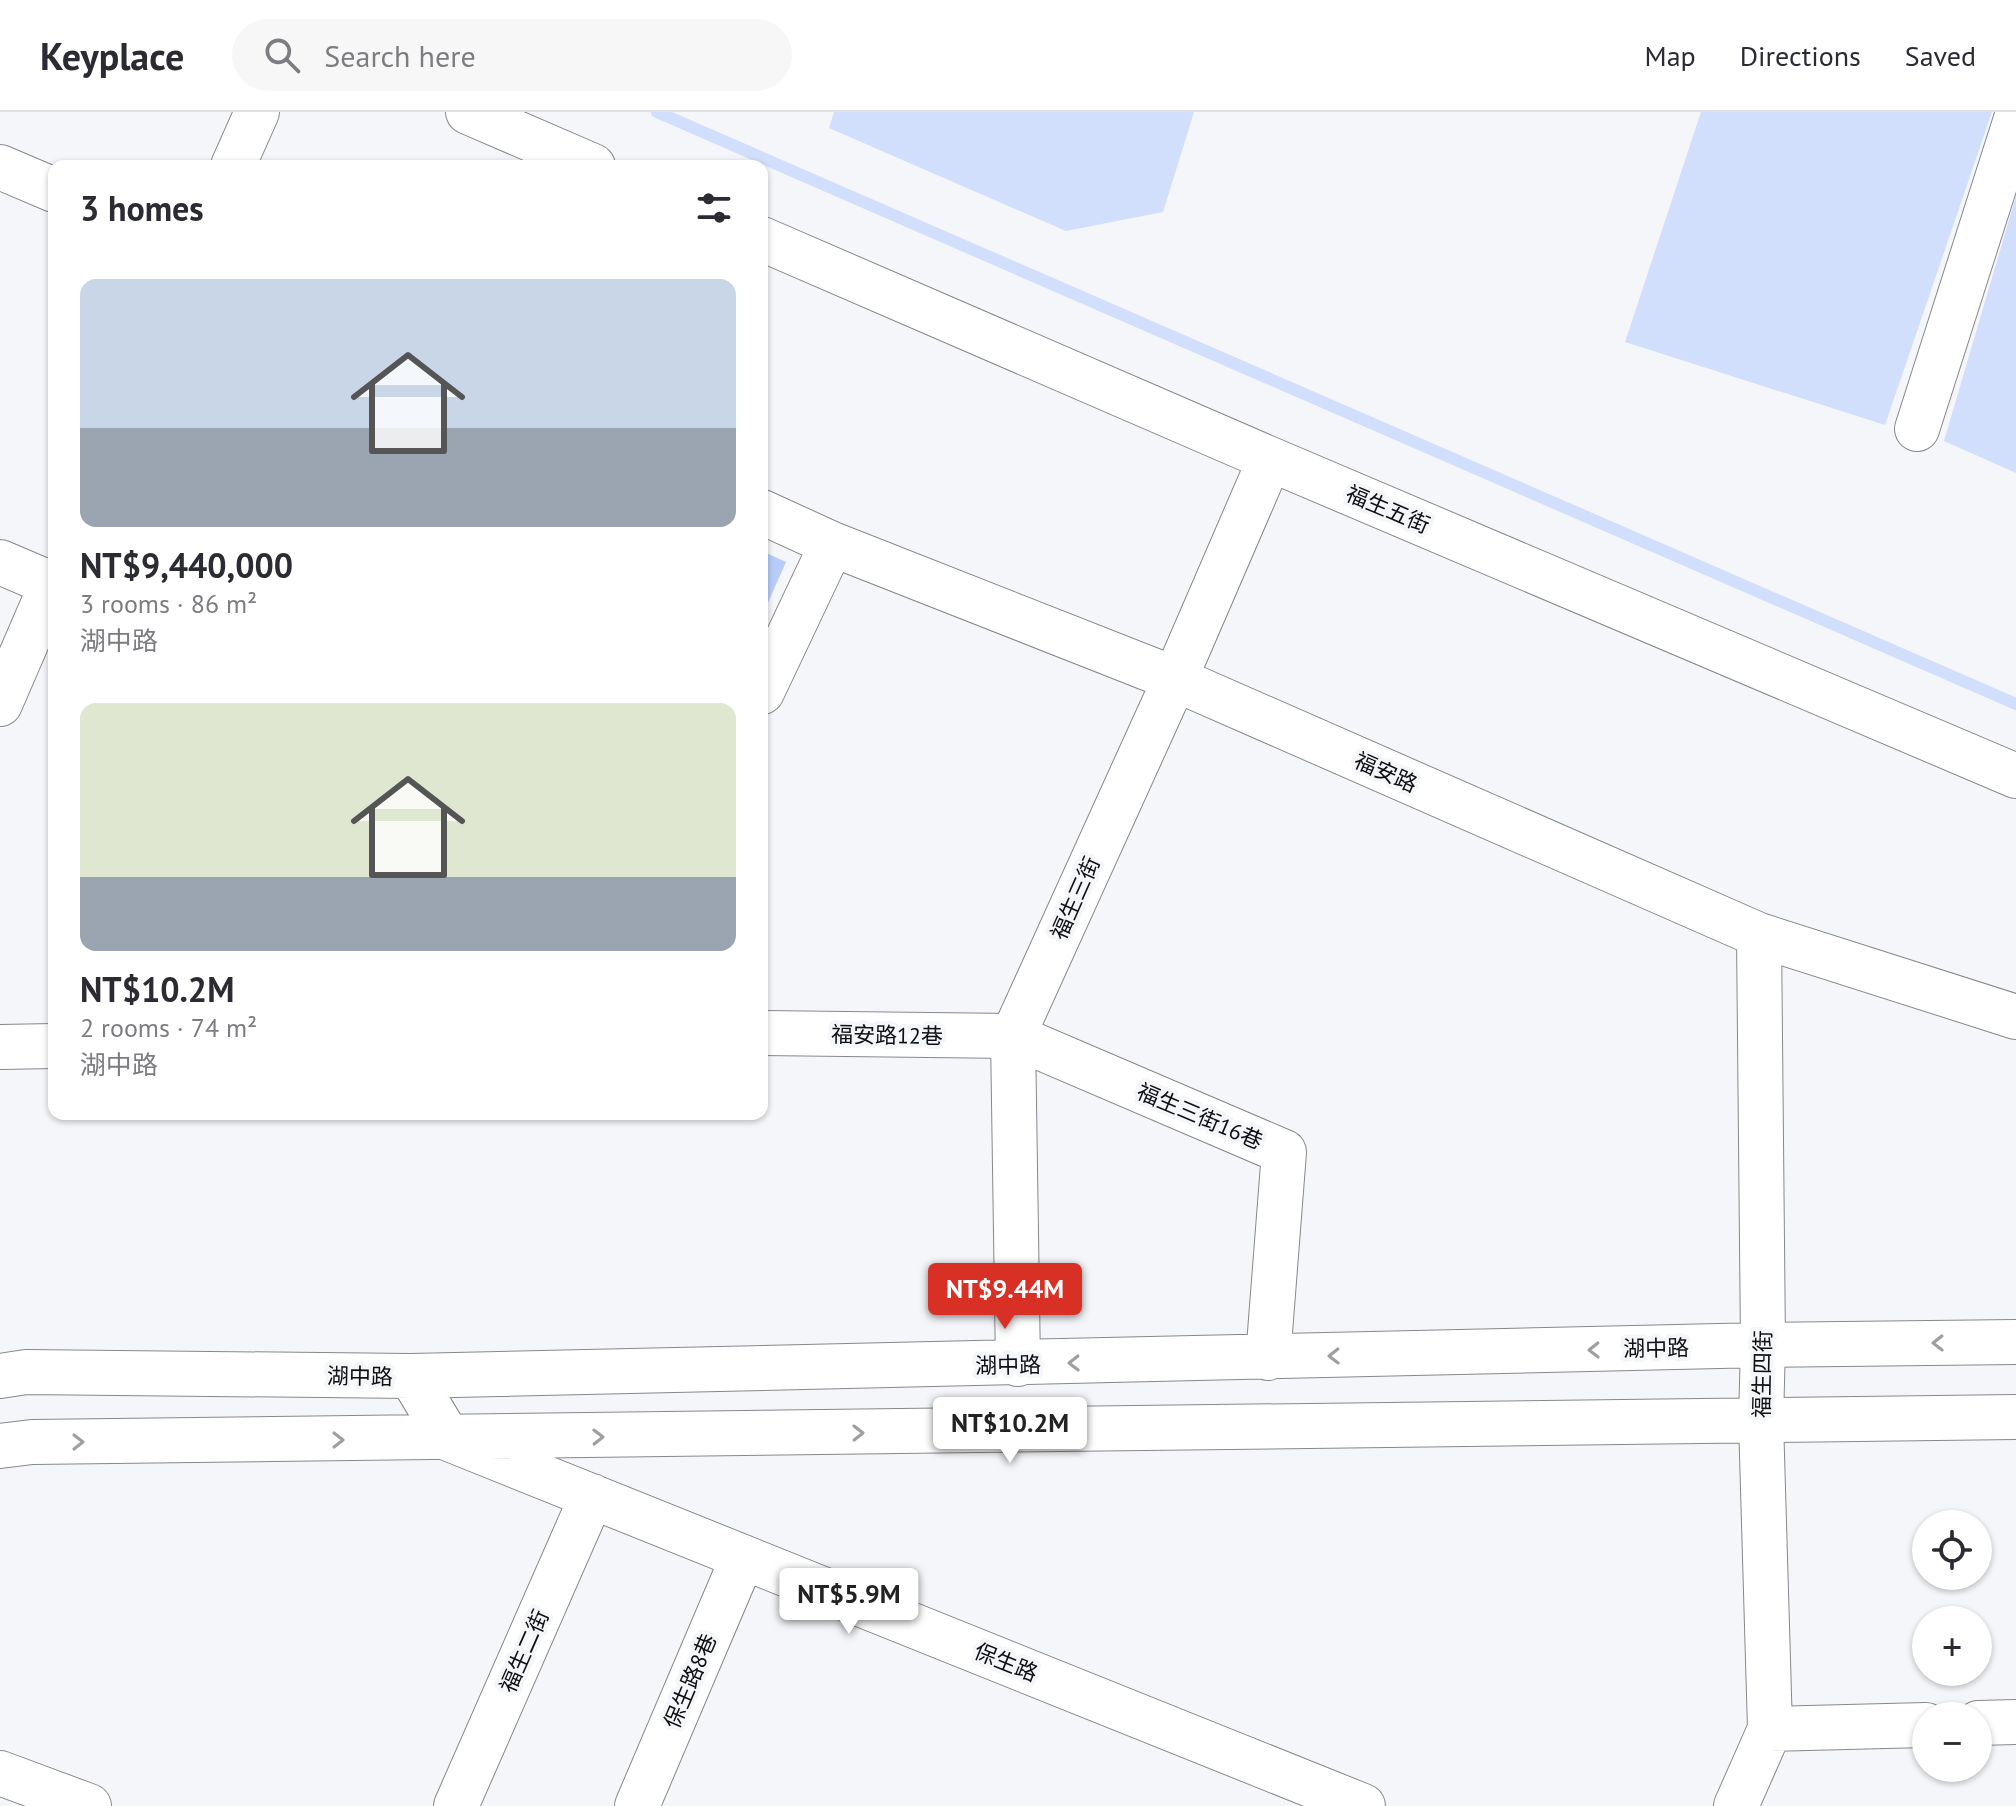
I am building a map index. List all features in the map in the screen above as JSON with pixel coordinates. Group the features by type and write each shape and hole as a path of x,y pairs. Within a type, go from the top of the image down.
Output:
{"street":[{"path":"236,160 257,112"},
{"path":"468,112 579,160"},
{"path":"1917,429 2016,119"},
{"path":"0,167 48,187"},
{"name":"福生五街","path":"768,242 2016,776"},
{"name":"福生三街","path":"1018,1364 1013,1036 1175,679 1270,459"},
{"name":"福安路","path":"768,515 832,544 1175,679 1759,935 2016,1017"},
{"path":"768,679 832,544"},
{"path":"0,562 48,581"},
{"path":"0,704 48,594"},
{"name":"福生四街","path":"1736,1806 1770,1729 1761,1420 1759,935"},
{"name":"福安路12巷","path":"768,1033 1013,1036"},
{"name":"福生三街16巷","path":"1013,1036 1284,1152 1268,1358"},
{"path":"0,1047 48,1046"},
{"name":"湖中路","path":"0,1376 26,1372 411,1376 2016,1342"},
{"path":"411,1376 449,1439"},
{"path":"0,1446 32,1442 2016,1417"},
{"name":"保生路","path":"449,1439 1363,1806"},
{"name":"福生二街","path":"456,1806 592,1496"},
{"name":"保生路8巷","path":"637,1806 743,1557"},
{"path":"1992,1723 2016,1722"},
{"path":"1770,1729 1912,1725"},
{"path":"0,1773 89,1806"}],"shaded area":[{"path":"834,112 1194,112 1163,212 1066,231 829,128"},
{"path":"1701,112 1992,112 1885,425 1625,342"},
{"path":"2016,196 2016,473 1944,441"},
{"path":"768,554 786,562 768,602"}],"waterway":[{"path":"657,112 767,160"},
{"path":"768,160 2016,704"}]}
